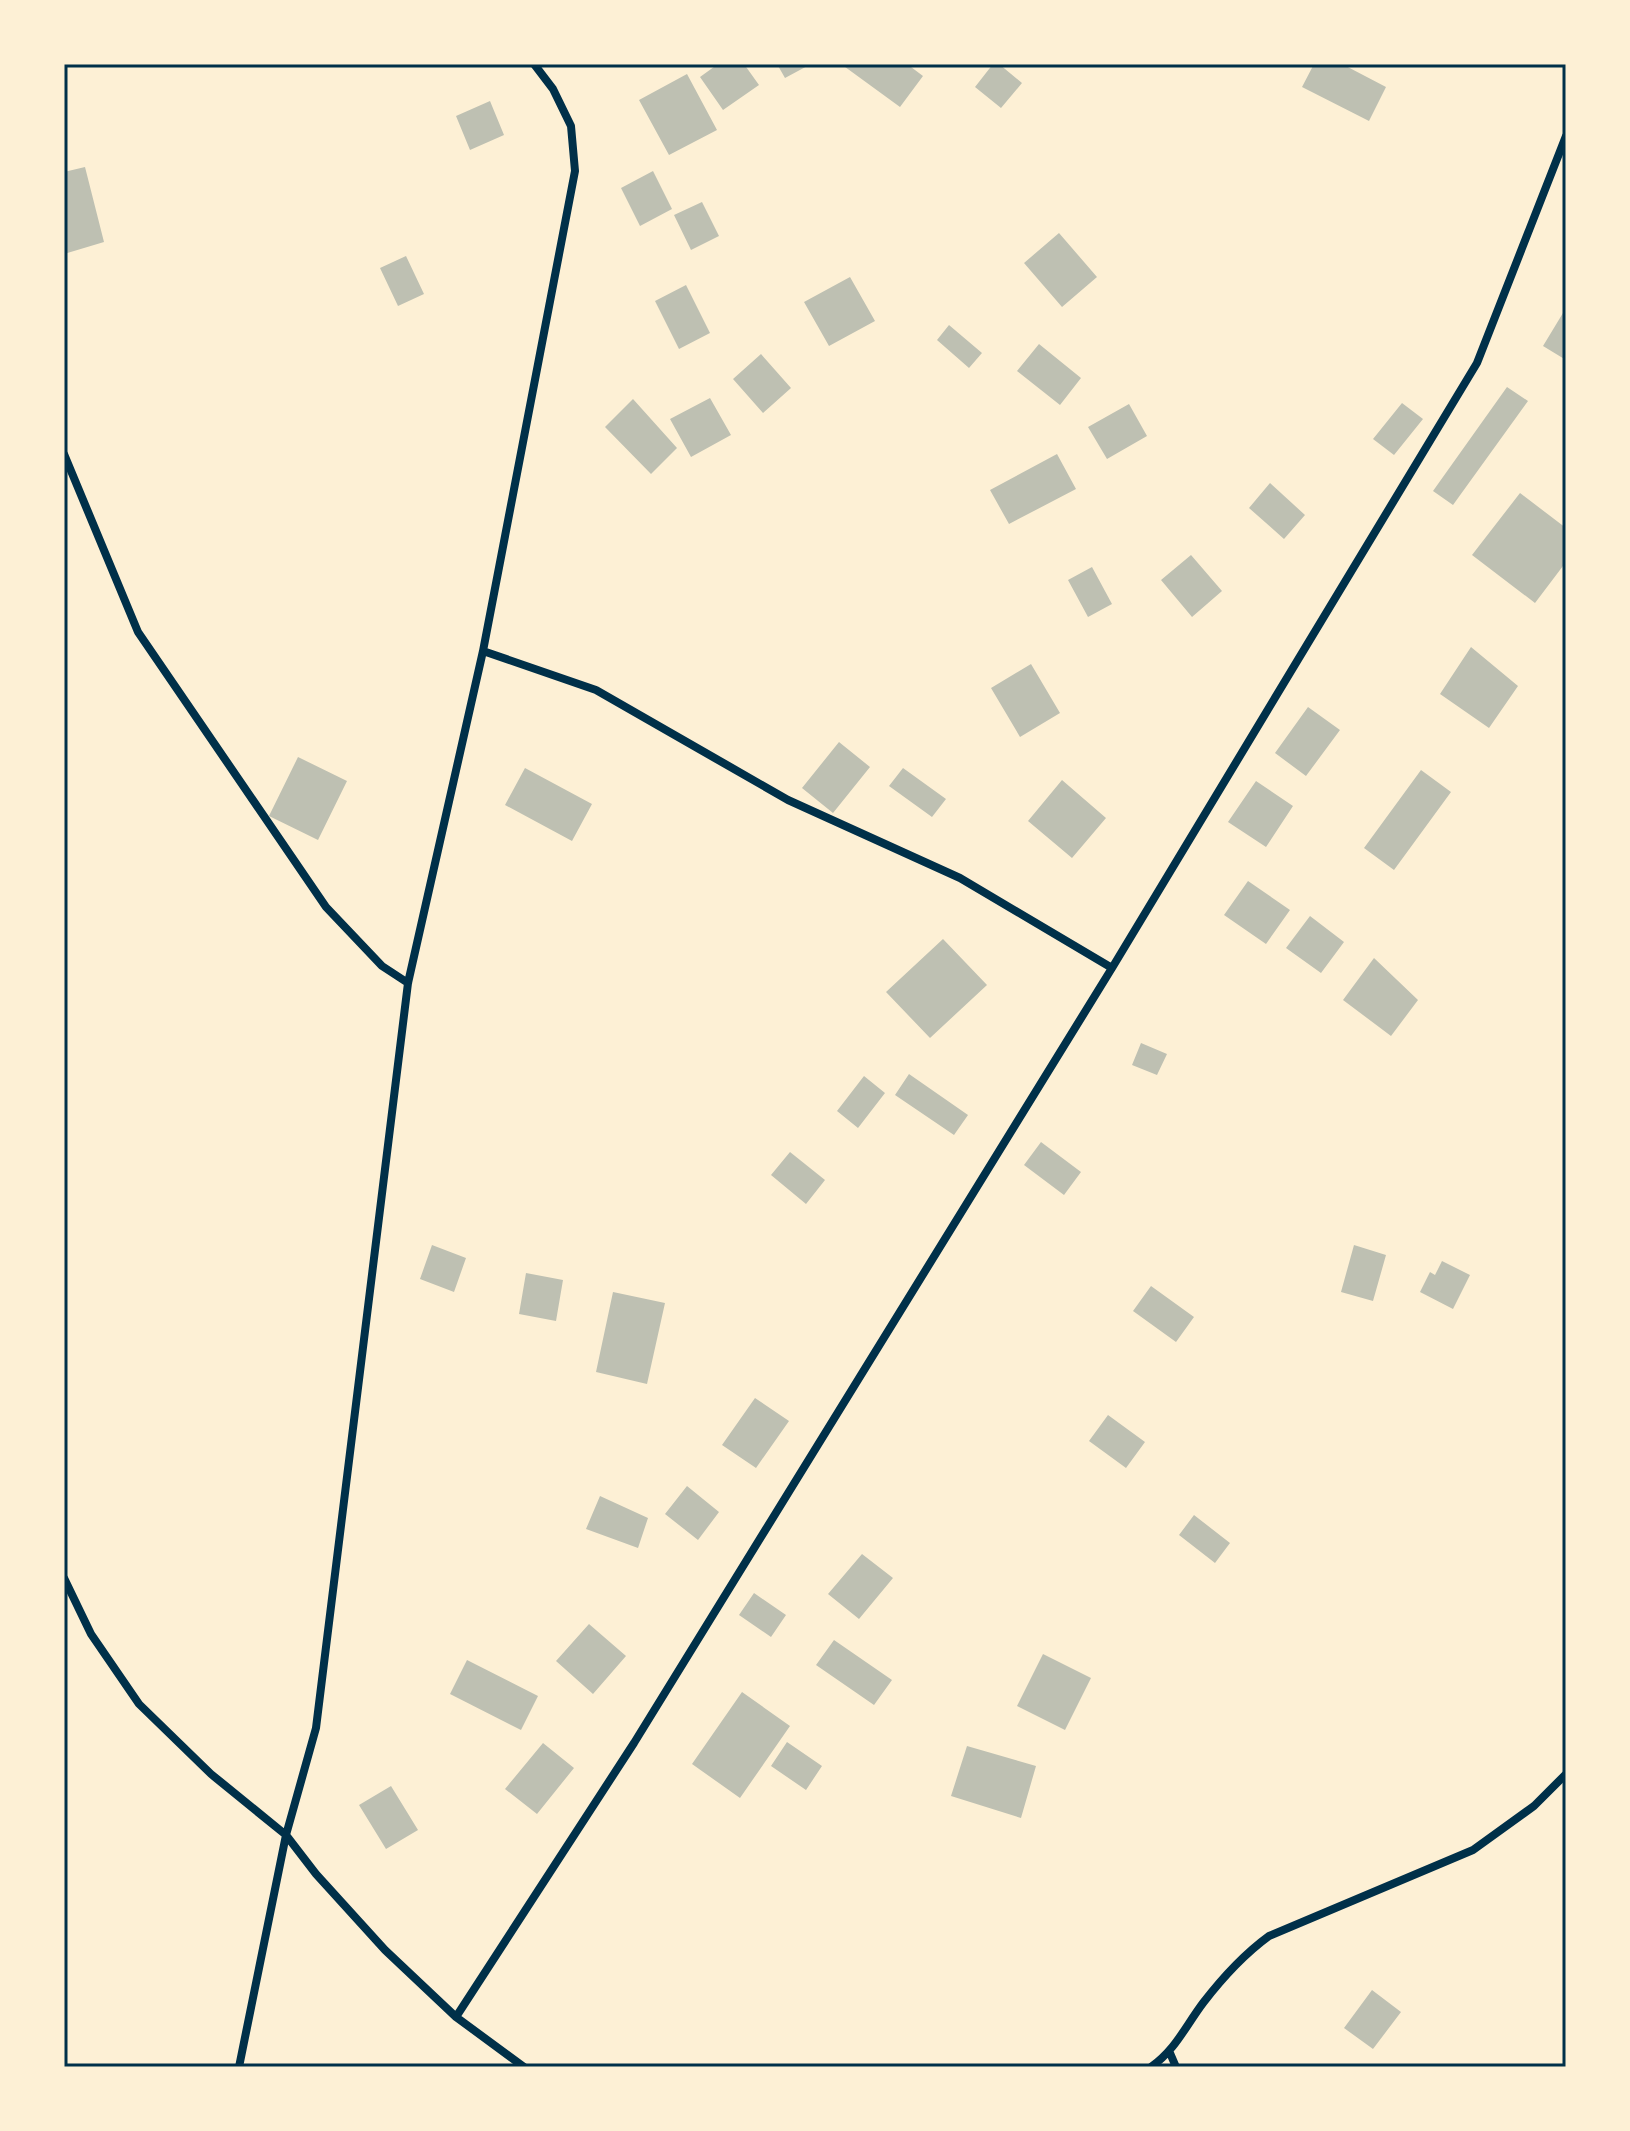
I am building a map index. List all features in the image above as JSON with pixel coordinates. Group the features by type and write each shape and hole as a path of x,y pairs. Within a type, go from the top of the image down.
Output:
{"street":[{"path":"239,2067 286,1835 316,1728 408,983 483,651 575,171 571,126 553,89 534,64"},
{"path":"456,2017 634,1743 1112,968 1477,363 1566,136"},
{"path":"64,454 138,632 326,907 382,966 408,983"},
{"path":"483,651 596,690 788,800 960,878 1112,968"},
{"path":"64,1578 91,1634 139,1704 211,1774 286,1835 316,1874 385,1950 456,2017 524,2067"},
{"path":"1151,2067 1170,2053 1202,2004 1240,1957 1269,1936 1473,1850 1534,1806 1566,1774"},
{"path":"1170,2053 1176,2067"}],"building":[{"path":"718,64 744,64 759,85 723,110 700,77"},
{"path":"777,64 811,64 785,78"},
{"path":"841,64 907,64 923,76 900,107"},
{"path":"993,64 999,64 1022,83 1001,108 975,87"},
{"path":"1314,64 1342,64 1386,87 1369,121 1302,87"},
{"path":"687,74 717,130 669,155 639,100"},
{"path":"490,101 504,135 470,150 456,116"},
{"path":"85,167 104,242 64,254 64,172"},
{"path":"653,171 672,209 640,226 621,188"},
{"path":"702,202 719,236 691,250 674,215"},
{"path":"1059,233 1097,277 1062,307 1024,263"},
{"path":"406,256 424,294 398,306 380,268"},
{"path":"850,277 875,321 829,346 804,302"},
{"path":"686,285 710,333 679,349 655,301"},
{"path":"1566,308 1566,360 1543,346"},
{"path":"949,325 982,353 969,368 937,340"},
{"path":"1039,344 1081,378 1060,405 1017,371"},
{"path":"761,354 791,388 763,413 733,379"},
{"path":"1507,387 1528,401 1453,505 1433,491"},
{"path":"710,398 731,435 691,457 670,419"},
{"path":"633,399 677,448 651,474 605,427"},
{"path":"1402,403 1423,419 1394,455 1373,439"},
{"path":"1129,404 1147,436 1107,459 1088,427"},
{"path":"1057,454 1076,489 1009,524 990,490"},
{"path":"1270,483 1305,515 1284,539 1249,508"},
{"path":"1520,493 1566,528 1566,562 1535,603 1472,555"},
{"path":"1191,555 1222,591 1192,617 1161,580"},
{"path":"1092,567 1112,604 1088,617 1068,580"},
{"path":"1471,647 1518,686 1489,728 1440,694"},
{"path":"1031,664 1060,713 1020,737 991,688"},
{"path":"1308,707 1340,730 1306,776 1275,753"},
{"path":"839,742 870,767 833,813 802,788"},
{"path":"298,757 347,781 318,840 269,816"},
{"path":"525,768 592,804 572,841 505,805"},
{"path":"903,768 946,799 932,817 889,786"},
{"path":"1421,770 1451,792 1394,870 1364,848"},
{"path":"1062,780 1106,818 1072,858 1028,821"},
{"path":"1256,781 1293,806 1266,847 1228,822"},
{"path":"1248,881 1290,910 1266,944 1224,915"},
{"path":"1310,916 1344,942 1321,973 1286,948"},
{"path":"943,939 987,985 930,1038 886,992"},
{"path":"1374,958 1418,1000 1391,1036 1343,1000"},
{"path":"1141,1043 1167,1054 1157,1075 1132,1065"},
{"path":"909,1074 968,1115 954,1135 895,1095"},
{"path":"864,1076 885,1093 858,1128 837,1111"},
{"path":"1041,1142 1081,1172 1064,1195 1024,1165"},
{"path":"790,1152 825,1180 806,1204 771,1175"},
{"path":"432,1245 466,1258 454,1292 420,1279"},
{"path":"1354,1245 1386,1255 1373,1301 1341,1292"},
{"path":"1442,1261 1470,1275 1453,1309 1420,1292 1430,1272 1435,1275"},
{"path":"526,1273 563,1280 556,1321 519,1314"},
{"path":"1151,1286 1194,1317 1176,1342 1133,1311"},
{"path":"613,1292 665,1303 647,1384 596,1372"},
{"path":"755,1398 789,1421 756,1468 722,1445"},
{"path":"1108,1415 1145,1442 1126,1468 1089,1441"},
{"path":"687,1486 719,1512 698,1540 665,1514"},
{"path":"600,1496 648,1518 638,1548 586,1529"},
{"path":"1194,1515 1230,1543 1215,1563 1179,1535"},
{"path":"862,1554 893,1578 859,1619 828,1594"},
{"path":"754,1593 786,1615 771,1637 739,1615"},
{"path":"589,1624 626,1656 593,1694 556,1661"},
{"path":"834,1640 892,1680 874,1705 816,1665"},
{"path":"1043,1654 1091,1678 1065,1730 1017,1706"},
{"path":"467,1660 538,1696 521,1730 450,1694"},
{"path":"742,1692 790,1726 740,1798 692,1764"},
{"path":"787,1742 822,1766 806,1790 771,1766"},
{"path":"543,1743 574,1768 537,1814 505,1789"},
{"path":"967,1746 1036,1766 1021,1818 951,1796"},
{"path":"391,1786 418,1830 386,1849 359,1805"},
{"path":"1372,1990 1401,2012 1373,2049 1344,2028"}]}
